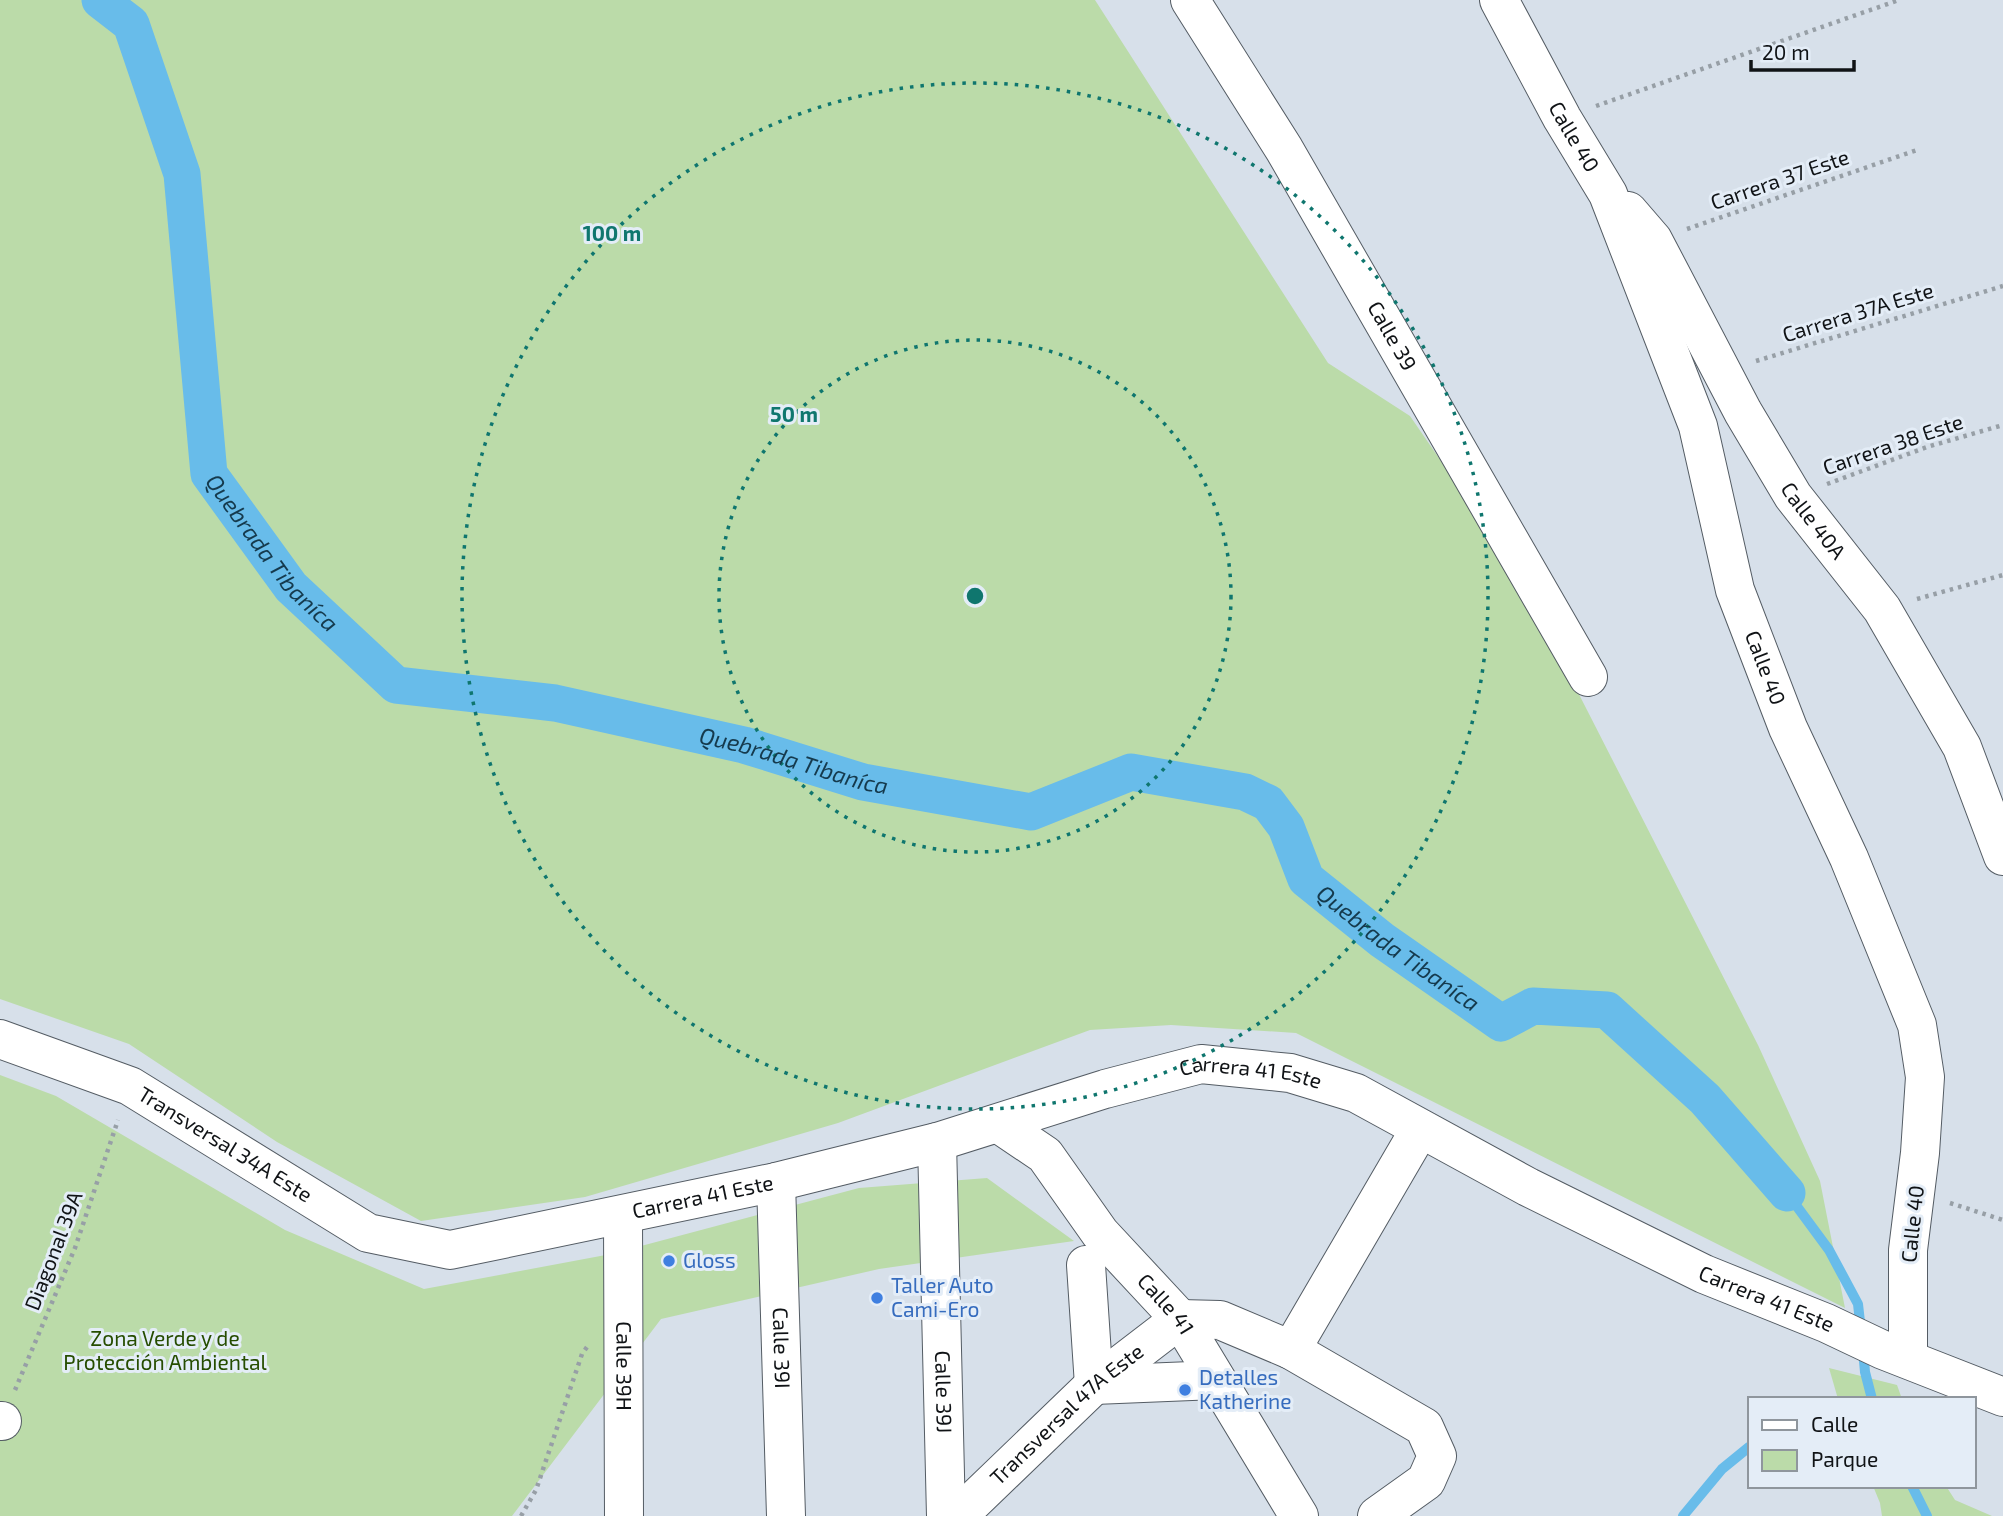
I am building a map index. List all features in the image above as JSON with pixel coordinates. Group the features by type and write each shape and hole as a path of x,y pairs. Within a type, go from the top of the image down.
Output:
{"street":[{"name":"Calle 39","path":"1190,0 1284,149 1588,677"},
{"name":"Calle 40","path":"1499,0 1562,118 1608,194 1698,426 1735,590 1788,728 1849,858 1917,1025 1925,1077 1915,1192 1895,1355"},
{"name":"Calle 40A","path":"1608,194 1634,216 1653,240 1722,371 1793,496 1882,609 1962,747 2003,856"},
{"name":"Transversal 34A Este","path":"0,1039 130,1086 368,1233 450,1250"},
{"name":"Carrera 41 Este","path":"450,1250 776,1182 937,1142 1105,1089 1208,1064 1290,1073 1356,1093 1528,1187 1704,1274 1826,1323 1895,1355 2003,1396"},
{"name":"Calle 41","path":"999,1124 1045,1155 1100,1233 1180,1319 1299,1516"},
{"path":"1291,1350 1420,1129"},
{"name":"Calle 39J","path":"937,1142 946,1516"},
{"name":"Calle 39I","path":"776,1182 786,1516"},
{"name":"Calle 39H","path":"623,1216 624,1516"},
{"path":"1086,1265 1094,1385 1216,1380"},
{"path":"1180,1319 1220,1320 1291,1350 1424,1427 1437,1456 1426,1482 1377,1516"},
{"name":"Transversal 47A Este","path":"958,1516 1094,1385 1180,1319"}],"path":[{"path":"1562,118 1899,0"},
{"name":"Carrera 37 Este","path":"1653,240 1917,150"},
{"name":"Carrera 37A Este","path":"1722,371 2003,286"},
{"name":"Carrera 38 Este","path":"1793,496 1927,447 2003,425"},
{"path":"1882,609 2003,575"},
{"name":"Diagonal 39A","path":"1,1421 75,1248 130,1086"},
{"path":"1915,1192 2003,1220"},
{"path":"521,1516 536,1490 582,1354 590,1343"}],"green space":[{"path":"0,0 1095,0 1328,363 1410,416 1514,567 1758,1045 1820,1181 1845,1308 1296,1033 1171,1025 1090,1030 838,1123 585,1197 421,1221 277,1142 129,1044 0,999"},
{"name":"Zona Verde y de Protección Ambiental","path":"0,1075 56,1096 285,1230 424,1289 611,1254 859,1188 987,1178 1074,1241 879,1269 661,1319 512,1516 0,1516"},
{"path":"1829,1368 1897,1385 1901,1397 1837,1397"},
{"path":"1874,1488 1947,1488 1955,1500 1992,1516 1882,1516"}],"waterway":[{"name":"Quebrada Tibaníca","path":"100,0 131,24 182,174 209,474 291,587 396,685 555,703 744,745 863,782 1031,812 1131,772 1245,792 1268,803 1286,827 1306,879 1382,940 1501,1023 1533,1006 1607,1010 1705,1099 1787,1193"},
{"path":"1787,1193 1829,1250 1858,1304 1861,1331"},
{"path":"1863,1350 1871,1397"},
{"path":"1683,1516 1722,1469 1748,1448"},
{"path":"1913,1488 1927,1516"}],"place":[{"name":"Gloss","path":"669,1261"},
{"name":"Taller Auto Cami-Ero","path":"877,1298"},
{"name":"Detalles Katherine","path":"1185,1390"}]}
